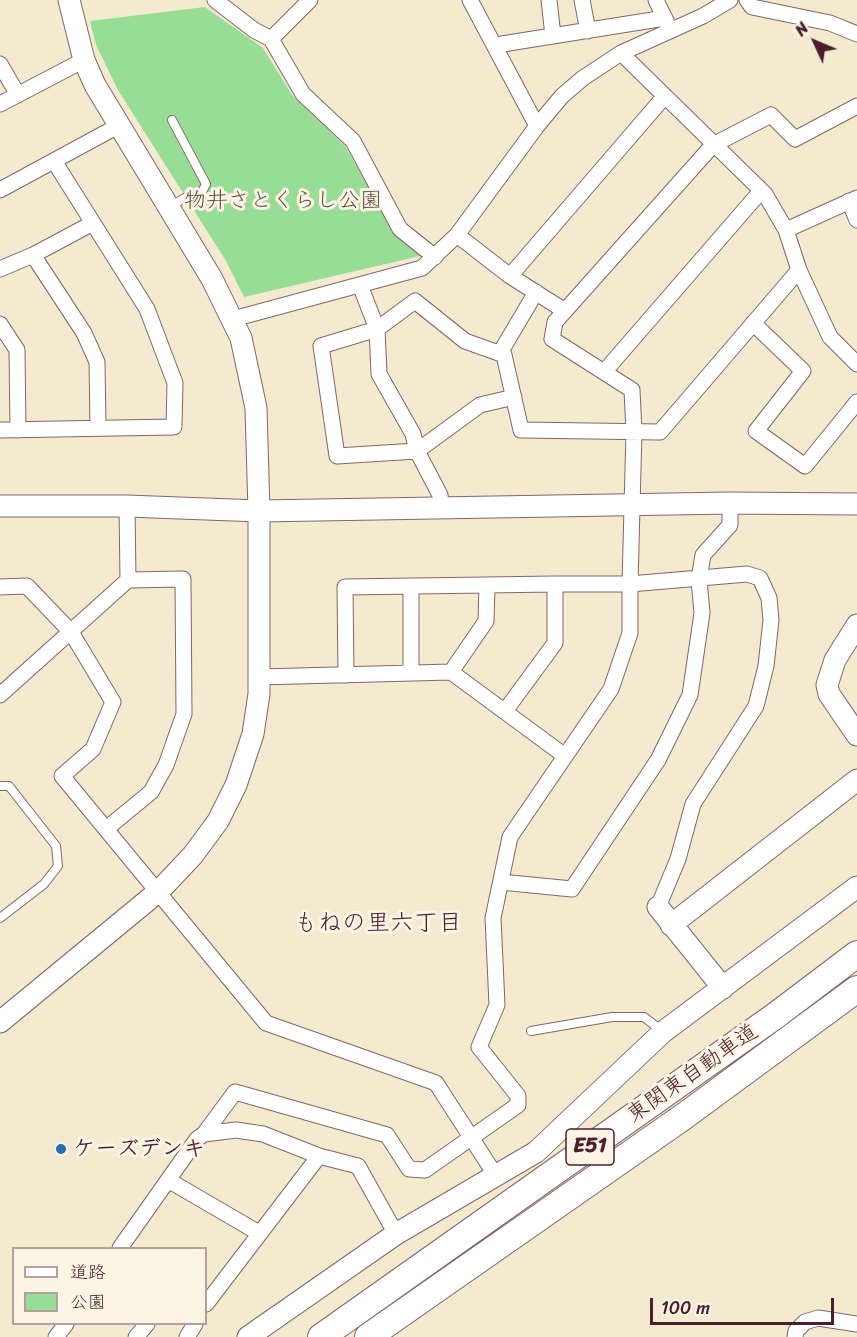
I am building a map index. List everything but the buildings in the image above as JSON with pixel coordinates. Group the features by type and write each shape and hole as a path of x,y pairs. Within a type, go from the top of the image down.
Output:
{"highway":[{"name":"東関東自動車道","path":"321,1337 755,1030 857,954"},
{"name":"東関東自動車道","path":"368,1337 664,1131 857,989"}],"street":[{"path":"0,1022 159,891 193,855 212,829 236,785 253,734 259,676 259,510 256,408 250,375 233,319 212,279 118,126 84,60 69,0"},
{"path":"216,0 271,39 303,94 354,141 400,230 435,257"},
{"path":"271,39 310,0"},
{"path":"470,0 496,45 537,126"},
{"path":"549,0 553,36"},
{"path":"582,0 588,31"},
{"path":"656,0 668,24"},
{"path":"233,319 422,268 457,235 537,126 576,84 668,24 730,0"},
{"path":"747,0 752,7 830,24 857,34"},
{"path":"496,45 588,31 668,24"},
{"path":"621,53 761,191 786,230 800,270 830,337 857,364"},
{"path":"0,104 84,60"},
{"path":"0,64 18,95"},
{"path":"510,276 664,97"},
{"path":"121,1247 197,1139 204,1134 235,1092 387,1135 409,1169 425,1170 518,1106 518,1096 478,1047 497,1005 493,918 510,837 611,689 630,633 634,431 632,390 552,339 555,322 713,145 771,116 795,139 857,106"},
{"path":"0,190 118,126"},
{"path":"0,430 174,427 175,388 147,309 54,161"},
{"path":"604,372 761,191"},
{"path":"786,230 853,199 857,220"},
{"path":"0,268 33,255 93,223"},
{"path":"457,235 510,276 565,311"},
{"path":"33,255 84,333 97,362 98,428"},
{"path":"514,398 480,405 417,451 337,456 321,346 377,329 415,301 465,341 504,355 514,398 521,430 660,432 800,270"},
{"path":"360,285 377,329 379,374 412,434 417,451 440,495 441,507"},
{"path":"500,353 536,292"},
{"path":"0,324 17,350 18,430"},
{"path":"753,324 803,371 756,432 805,466 857,402"},
{"path":"501,882 572,889 658,760 690,695 702,613 699,579 703,555 730,525 730,503"},
{"path":"0,506 127,506 259,510 730,503 857,504"},
{"path":"127,506 128,580"},
{"path":"346,675 345,587 630,584 747,574 760,578 770,598 771,620 766,666 756,706 693,804 678,859 658,907 723,988"},
{"path":"0,695 128,580 183,579 184,714 166,765 151,792 106,829"},
{"path":"505,711 555,643 555,584"},
{"path":"451,672 486,621 487,585"},
{"path":"0,587 27,586 71,632 112,702 93,749 62,776 266,1023 436,1083 496,1176"},
{"path":"411,586 411,673"},
{"path":"857,626 832,667 827,685 829,694 857,735"},
{"path":"259,676 451,672 565,756"},
{"path":"671,925 857,780"},
{"path":"248,1337 396,1234 536,1152 663,1032 857,887"},
{"path":"204,1134 236,1130 263,1134 320,1156 358,1166 396,1234"},
{"path":"208,1296 320,1156"},
{"path":"168,1180 259,1233"},
{"path":"795,1337 806,1322 818,1318 857,1324"},
{"path":"136,1337 145,1325"}],"lane":[{"path":"168,208 190,195 201,194 206,184 171,120"},
{"path":"0,786 9,786 56,846 58,866 44,884 0,918"},
{"path":"531,1031 612,1017 644,1017 663,1032"}],"green space":[{"name":"物井さとくらし公園","path":"205,7 263,48 292,95 345,146 396,235 420,256 244,297 226,261 118,90 96,45 90,21"}],"place":[{"name":"ケーズデンキ","path":"61,1149"}],"district":[{"name":"もねの里六丁目","path":"378,924"}]}
